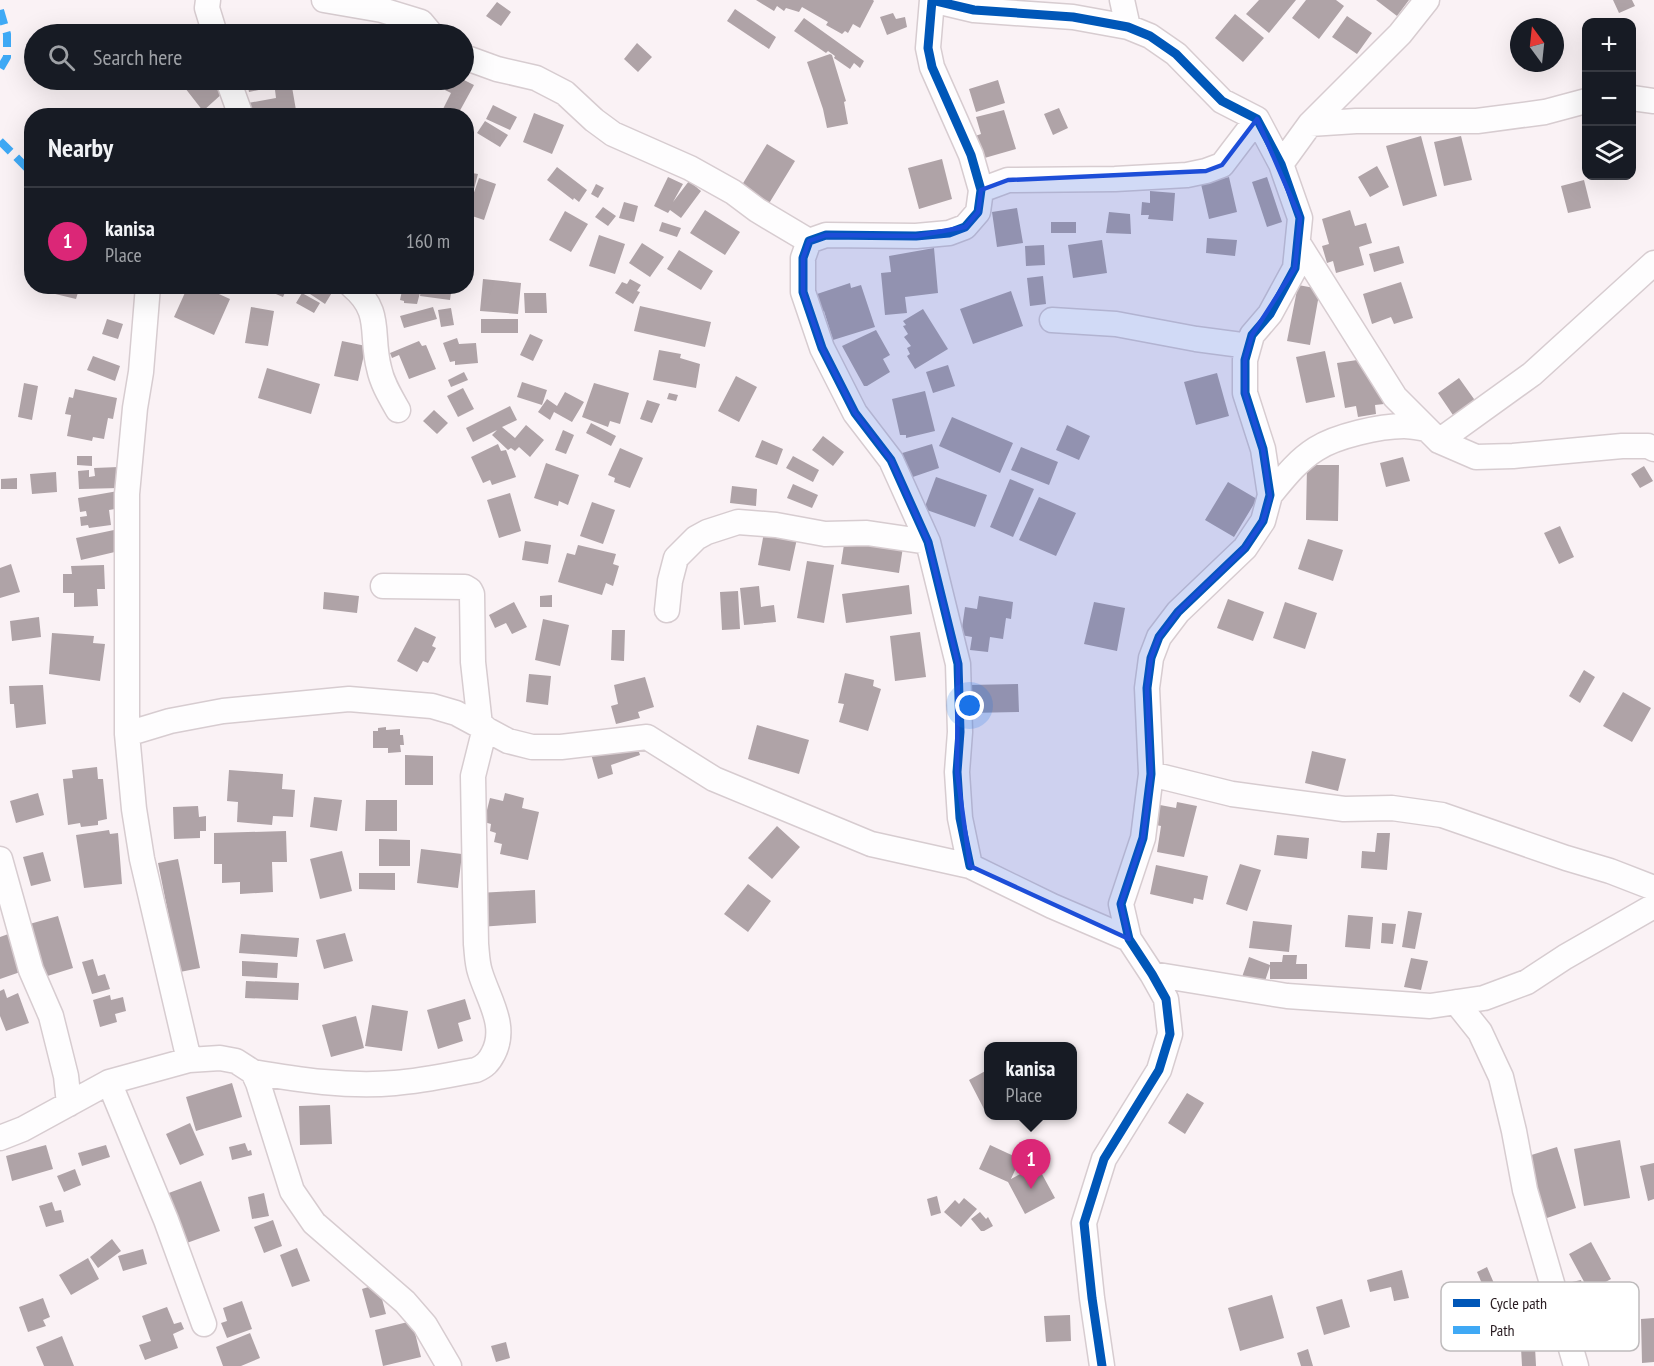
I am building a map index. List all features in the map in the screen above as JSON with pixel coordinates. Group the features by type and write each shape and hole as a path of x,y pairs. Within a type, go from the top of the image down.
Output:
{"street":[{"path":"208,0 207,8 212,24"},
{"path":"324,0 382,10 423,24"},
{"path":"970,867 960,818 957,772 960,732 958,664 928,542 891,460 855,412 822,348 803,292 802,258 809,241 826,235 856,237 949,233 965,227 978,212 981,190 971,155 932,68 928,48 932,0 974,10 1023,7 1128,27 1150,36 1176,54 1222,101 1257,119 1281,164 1300,218 1295,268 1270,314 1252,335 1245,360 1245,393 1263,449 1270,495 1263,521 1245,548 1178,612 1159,637 1152,658 1148,688 1151,774 1143,838 1121,904 1129,939 1166,999 1170,1034 1159,1070 1104,1159 1084,1223 1102,1366"},
{"path":"1122,0 1128,27"},
{"path":"1281,164 1310,124 1400,34 1427,0"},
{"path":"474,61 497,69 536,78 565,93 613,134 690,168 733,192 756,210 809,241"},
{"path":"232,90 238,108"},
{"path":"1636,99 1654,101"},
{"path":"1310,124 1356,121 1477,121 1545,112 1582,102"},
{"path":"981,190 1008,180 1115,179 1187,175 1206,171 1222,165 1257,119"},
{"path":"1298,243 1395,397 1433,435"},
{"path":"1433,435 1533,374 1654,263"},
{"path":"147,294 127,494 127,734 134,809 142,859 189,1060"},
{"path":"361,294 374,318 378,367 398,410"},
{"path":"1052,320 1116,324 1249,346"},
{"path":"1270,495 1289,472 1317,448 1333,441 1377,429 1404,426 1433,435 1476,457 1622,446 1648,446 1654,449"},
{"path":"667,610 670,581 676,558 696,538 738,522 776,525 825,534 867,533 928,542"},
{"path":"0,1138 23,1129 109,1082 189,1060 220,1058 236,1061 253,1072 310,1081 394,1083 477,1070 485,1066 492,1057 497,1047 500,1028 479,971 476,944 473,776 482,726 473,662 472,594 465,587 383,586"},
{"path":"127,734 170,721 223,711 350,699 432,706 456,713 508,741 532,747 561,747 647,737 714,779 872,844 970,867 1129,939"},
{"path":"1151,774 1232,794 1267,799 1344,809 1392,808 1442,815 1654,888"},
{"path":"0,859 31,970 51,1017 66,1076 69,1104"},
{"path":"1152,974 1287,996 1430,1006 1484,998 1527,982 1565,957 1654,906"},
{"path":"1456,1002 1480,1032 1501,1077 1525,1190 1552,1282"},
{"path":"253,1072 292,1191 314,1223 405,1302 425,1325 449,1366"},
{"path":"109,1082 166,1220 204,1324"},
{"path":"1572,1351 1576,1366"}],"highlighted area":[{"path":"1257,119 1300,218 1295,268 1252,335 1245,360 1245,393 1263,449 1270,497 1263,521 1245,548 1178,612 1159,637 1151,658 1147,688 1151,774 1143,838 1121,904 1129,939 970,866 957,772 958,664 928,542 891,460 855,413 822,348 803,292 803,258 809,241 826,235 916,236 965,227 978,212 981,190 1008,180 1206,171 1222,165"}],"building":[{"path":"756,0 874,1 860,28 853,24 848,33 845,31 842,34 826,25 828,22 802,7 799,12 786,8 784,11 777,6 774,11"},
{"path":"1259,0 1296,0 1269,33 1246,14"},
{"path":"1306,0 1336,0 1344,6 1319,39 1292,18"},
{"path":"1376,0 1409,0 1397,16"},
{"path":"1613,0 1632,0 1635,6 1619,13"},
{"path":"497,2 511,12 501,26 486,16"},
{"path":"735,9 776,37 769,49 727,21"},
{"path":"893,13 896,19 905,17 907,27 887,35 880,17"},
{"path":"1235,14 1264,38 1243,62 1215,38"},
{"path":"1347,16 1372,33 1357,54 1332,37"},
{"path":"804,18 864,61 860,68 854,63 850,69 828,51 826,53 794,31"},
{"path":"637,43 652,57 638,72 624,59"},
{"path":"830,54 846,101 844,102 848,124 827,128 807,62"},
{"path":"998,80 1005,103 976,112 969,89"},
{"path":"187,90 222,90 224,92 206,108 201,108"},
{"path":"275,90 293,90 296,108 249,108 248,103 276,98"},
{"path":"445,90 471,90 461,108 444,108 451,93"},
{"path":"493,105 517,117 510,130 486,119"},
{"path":"1059,108 1068,128 1053,135 1044,114"},
{"path":"1004,110 1016,149 981,159 975,136 981,134 976,117"},
{"path":"534,113 564,125 552,154 523,142"},
{"path":"485,121 508,135 500,147 477,133"},
{"path":"1421,136 1437,196 1403,206 1386,146"},
{"path":"1461,136 1472,180 1444,186 1434,142"},
{"path":"767,144 795,161 765,210 737,193"},
{"path":"942,159 952,199 919,209 908,168"},
{"path":"1377,166 1389,187 1370,197 1358,177"},
{"path":"557,167 587,190 579,202 547,180"},
{"path":"474,173 478,174 474,189"},
{"path":"668,177 683,184 673,202 689,181 701,191 681,218 670,210 668,213 654,206"},
{"path":"1229,177 1237,212 1209,219 1201,184"},
{"path":"1267,177 1282,222 1267,227 1252,182"},
{"path":"479,178 496,184 484,220 474,217 474,192"},
{"path":"1584,180 1591,208 1568,213 1561,186"},
{"path":"596,184 604,188 598,198 591,194"},
{"path":"1150,191 1175,193 1173,221 1148,219 1149,215 1141,215 1142,202 1150,203"},
{"path":"624,202 638,206 634,222 619,218"},
{"path":"603,207 616,216 608,226 595,217"},
{"path":"1017,208 1023,243 997,247 992,212"},
{"path":"705,210 740,232 725,255 690,233"},
{"path":"1350,210 1355,226 1366,223 1372,243 1359,247 1364,265 1336,273 1333,261 1327,263 1322,246 1329,244 1322,219"},
{"path":"565,211 588,224 571,252 549,240"},
{"path":"1109,212 1130,214 1131,234 1106,233"},
{"path":"662,222 681,228 677,237 659,231"},
{"path":"1051,222 1076,222 1076,233 1051,233"},
{"path":"599,235 625,244 615,274 589,266"},
{"path":"1207,238 1237,240 1235,256 1206,253"},
{"path":"1102,240 1107,273 1073,278 1068,245"},
{"path":"642,243 664,257 650,277 629,263"},
{"path":"1044,245 1045,265 1026,266 1025,246"},
{"path":"1399,246 1404,263 1374,272 1369,254"},
{"path":"934,248 938,293 905,297 907,313 885,315 881,273 891,272 889,256"},
{"path":"679,250 713,271 701,290 667,269"},
{"path":"1043,276 1046,304 1030,306 1027,278"},
{"path":"483,279 521,283 518,314 480,311"},
{"path":"630,279 641,285 633,304 615,293 622,282 627,284"},
{"path":"1401,282 1413,318 1394,324 1391,317 1372,324 1363,294"},
{"path":"850,283 851,288 861,285 875,327 833,340 824,311 821,312 814,295"},
{"path":"1298,285 1320,289 1310,345 1287,341"},
{"path":"1011,291 1023,326 973,344 960,309"},
{"path":"524,293 546,293 547,313 525,313"},
{"path":"55,294 78,294 76,299"},
{"path":"184,294 219,294 230,299 214,335 174,317"},
{"path":"301,294 304,294 320,303 314,313 296,303"},
{"path":"310,294 331,294 325,304"},
{"path":"401,294 420,294 417,304 404,303 400,300"},
{"path":"420,294 451,294 450,300 420,296"},
{"path":"640,306 711,322 705,347 634,331"},
{"path":"251,307 274,311 268,346 245,343"},
{"path":"433,307 437,319 404,328 400,316"},
{"path":"451,308 454,325 441,327 438,310"},
{"path":"923,309 948,349 915,369 907,356 910,354 907,348 911,346 904,337 908,334 903,321"},
{"path":"107,319 123,324 118,339 102,334"},
{"path":"481,319 518,319 518,333 481,333"},
{"path":"876,330 890,355 883,359 890,372 864,386 842,346"},
{"path":"530,334 543,340 533,361 520,355"},
{"path":"457,338 459,344 476,343 478,363 455,365 455,361 450,362 443,343"},
{"path":"342,341 366,346 358,381 334,376"},
{"path":"419,341 422,346 426,345 436,369 409,379 399,355 392,358 390,353"},
{"path":"659,350 681,354 680,358 700,364 696,388 653,380"},
{"path":"1325,351 1335,397 1306,403 1296,357"},
{"path":"93,356 120,366 115,381 87,370"},
{"path":"1364,359 1366,375 1379,373 1384,404 1375,405 1376,414 1358,417 1356,406 1345,408 1337,363"},
{"path":"948,365 955,386 933,393 926,372"},
{"path":"267,368 320,384 311,414 258,398"},
{"path":"464,372 468,380 451,387 448,380"},
{"path":"1217,373 1229,416 1196,425 1184,382"},
{"path":"736,376 757,387 739,422 718,411"},
{"path":"1459,378 1479,406 1457,421 1438,393"},
{"path":"522,382 547,390 542,405 517,397"},
{"path":"24,383 38,386 32,420 18,417"},
{"path":"594,383 629,393 620,424 610,421 608,427 582,417"},
{"path":"463,388 474,409 458,417 447,396"},
{"path":"75,389 117,398 113,419 108,418 104,439 93,437 92,441 67,436 71,415 65,414 69,397 73,398"},
{"path":"925,391 935,431 906,438 906,435 900,435 892,399"},
{"path":"565,392 584,402 572,422 554,412 550,420 538,412 547,399 557,406"},
{"path":"669,393 678,395 676,401 667,399"},
{"path":"647,400 660,404 652,423 640,419"},
{"path":"510,406 517,420 502,427 515,438 526,425 544,440 530,457 519,447 515,451 511,448 508,450 492,435 497,430 473,442 466,428"},
{"path":"434,410 448,423 437,434 423,421"},
{"path":"952,417 1013,443 1000,473 939,446"},
{"path":"591,423 616,436 611,446 586,433"},
{"path":"1067,425 1090,436 1079,460 1056,450"},
{"path":"563,430 574,435 566,454 555,450"},
{"path":"823,436 844,452 833,466 812,450"},
{"path":"762,440 783,449 777,465 755,457"},
{"path":"498,444 501,451 506,450 516,477 492,485 490,480 483,483 471,457"},
{"path":"932,444 939,468 907,479 899,454"},
{"path":"1021,447 1058,462 1049,485 1011,470"},
{"path":"620,448 643,458 630,488 614,482 615,478 608,475"},
{"path":"77,456 92,456 92,466 77,465"},
{"path":"793,456 819,470 813,482 786,468"},
{"path":"1403,457 1410,481 1386,487 1380,463"},
{"path":"546,463 579,475 568,505 559,501 558,506 534,498"},
{"path":"1307,465 1339,465 1338,521 1306,520"},
{"path":"1644,466 1653,481 1640,488 1631,474"},
{"path":"119,467 119,488 79,489 78,471 89,470 89,477 95,476 94,468"},
{"path":"56,472 57,492 32,494 30,474"},
{"path":"936,477 987,495 975,527 924,509"},
{"path":"17,478 17,489 1,489 1,479"},
{"path":"1010,479 1034,489 1013,537 990,527"},
{"path":"1228,482 1257,499 1234,537 1205,520"},
{"path":"793,484 818,495 812,508 787,498"},
{"path":"732,486 757,489 756,506 730,503"},
{"path":"118,491 121,508 109,510 111,525 89,528 88,525 81,526 80,517 87,516 86,511 80,512 78,498"},
{"path":"510,493 521,531 499,538 487,500"},
{"path":"1039,497 1076,513 1056,556 1019,540"},
{"path":"592,502 615,510 603,544 580,536"},
{"path":"1560,526 1574,557 1559,564 1544,533"},
{"path":"765,527 798,534 790,571 758,565"},
{"path":"114,530 119,551 81,560 76,538"},
{"path":"845,538 903,547 899,573 841,564"},
{"path":"1308,539 1343,550 1333,581 1298,569"},
{"path":"525,541 551,545 548,564 522,560"},
{"path":"578,545 616,554 613,564 619,566 613,586 606,583 602,595 558,582 567,553 575,555"},
{"path":"807,561 834,565 824,623 797,618"},
{"path":"11,564 20,592 0,598 0,568"},
{"path":"104,565 105,589 97,589 98,606 74,607 74,593 63,593 63,574 72,574 71,566"},
{"path":"909,585 912,614 846,623 842,594"},
{"path":"759,586 761,607 774,605 776,622 744,625 740,588"},
{"path":"738,591 740,629 722,630 720,592"},
{"path":"324,592 359,596 357,613 323,609"},
{"path":"552,595 552,607 540,607 540,596"},
{"path":"979,596 1013,602 1011,619 1006,618 1003,639 990,637 988,652 970,650 972,637 961,635 965,607 977,609"},
{"path":"1228,599 1264,612 1253,641 1217,628"},
{"path":"514,602 527,627 512,634 506,623 495,628 489,615"},
{"path":"1094,602 1125,608 1117,651 1084,644"},
{"path":"1285,602 1317,613 1305,649 1273,638"},
{"path":"39,617 41,637 12,641 10,621"},
{"path":"543,619 569,625 560,666 535,660"},
{"path":"415,627 436,637 432,646 436,648 428,663 423,661 417,672 397,661"},
{"path":"612,630 625,630 624,661 611,660"},
{"path":"920,632 926,677 895,681 890,636"},
{"path":"52,633 94,636 93,643 105,644 100,681 49,674"},
{"path":"1584,670 1595,677 1580,703 1569,696"},
{"path":"845,673 874,680 873,686 881,689 868,731 839,722 844,704 838,703"},
{"path":"529,674 551,676 548,705 526,702"},
{"path":"645,677 654,707 638,712 640,718 616,724 611,706 618,704 614,685"},
{"path":"1018,684 1019,712 969,713 968,685"},
{"path":"43,685 46,724 16,728 14,704 10,704 9,686"},
{"path":"1623,692 1651,708 1632,742 1603,726"},
{"path":"757,725 809,740 799,774 748,759"},
{"path":"386,727 386,730 400,729 404,745 400,745 401,752 388,753 388,748 373,748 373,731"},
{"path":"635,740 640,755 611,765 613,774 598,779 591,754"},
{"path":"1312,751 1346,759 1338,791 1305,783"},
{"path":"405,755 433,756 433,785 405,785"},
{"path":"97,767 98,779 103,779 107,819 98,821 98,825 81,827 80,823 68,825 63,779 73,778 72,770"},
{"path":"229,770 283,774 282,789 295,790 293,817 273,816 272,825 237,822 238,802 227,801"},
{"path":"38,793 44,815 16,823 10,801"},
{"path":"505,793 524,798 522,808 539,812 528,860 500,854 502,844 494,842 496,833 490,831 491,824 484,822 490,798 503,801"},
{"path":"314,797 342,800 337,831 310,827"},
{"path":"366,800 397,800 397,831 365,831"},
{"path":"1177,802 1197,806 1184,857 1157,852 1161,826 1156,825 1160,805 1176,808"},
{"path":"198,806 199,817 206,816 206,831 200,831 200,838 174,839 173,807"},
{"path":"777,826 800,847 772,879 748,858"},
{"path":"109,830 110,834 118,833 122,884 84,888 76,835"},
{"path":"286,831 287,862 272,862 273,892 240,894 240,882 222,883 222,864 214,864 214,833"},
{"path":"1377,833 1390,833 1387,870 1361,868 1362,851 1375,852"},
{"path":"1277,835 1309,838 1307,859 1274,855"},
{"path":"379,839 410,840 410,866 379,866"},
{"path":"421,849 462,854 458,888 417,883"},
{"path":"342,851 352,891 320,899 310,859"},
{"path":"43,852 51,881 31,886 23,857"},
{"path":"178,859 200,968 180,972 158,863"},
{"path":"1240,864 1261,870 1247,911 1226,904"},
{"path":"1156,865 1208,876 1203,900 1194,898 1193,904 1150,894"},
{"path":"359,873 395,873 395,890 359,889"},
{"path":"748,884 771,901 748,932 724,914"},
{"path":"535,890 536,923 480,927 478,893"},
{"path":"1408,911 1422,913 1415,949 1402,947"},
{"path":"1348,915 1373,917 1370,949 1345,947"},
{"path":"58,916 73,968 41,978 26,925"},
{"path":"1253,921 1292,925 1289,952 1249,948"},
{"path":"1382,923 1396,924 1393,944 1381,943"},
{"path":"14,932 26,970 0,979 0,937"},
{"path":"345,933 353,961 324,969 316,940"},
{"path":"241,934 299,938 297,957 239,953"},
{"path":"1283,955 1297,955 1296,964 1307,964 1307,979 1270,979 1270,966 1264,984 1242,977 1249,957 1270,965 1270,962 1282,962"},
{"path":"1411,958 1428,961 1421,990 1404,987"},
{"path":"93,959 98,976 105,974 110,989 92,994 82,962"},
{"path":"242,961 278,963 277,978 242,976"},
{"path":"246,981 299,983 298,1000 245,998"},
{"path":"4,989 7,998 18,993 29,1023 6,1031 0,1016 0,991"},
{"path":"110,995 111,1000 123,997 126,1011 115,1014 117,1022 100,1027 93,1000"},
{"path":"465,999 471,1019 458,1023 463,1041 438,1049 427,1010"},
{"path":"372,1005 408,1011 402,1051 365,1046"},
{"path":"356,1016 364,1048 331,1057 322,1025"},
{"path":"984,1072 984,1109 969,1080"},
{"path":"232,1083 242,1117 196,1131 186,1097"},
{"path":"1187,1093 1204,1103 1185,1134 1168,1123"},
{"path":"330,1105 332,1144 300,1145 299,1106"},
{"path":"190,1123 204,1155 180,1165 166,1134"},
{"path":"1620,1140 1630,1198 1584,1206 1574,1149"},
{"path":"245,1143 252,1155 232,1160 229,1147"},
{"path":"46,1145 53,1169 12,1181 6,1156"},
{"path":"106,1145 110,1157 82,1166 78,1153"},
{"path":"990,1145 1020,1159 1011,1179 1037,1165 1055,1198 1025,1214 1008,1182 979,1169"},
{"path":"1557,1147 1576,1208 1544,1219 1525,1157"},
{"path":"1654,1163 1654,1199 1648,1201 1640,1166"},
{"path":"75,1169 81,1185 64,1192 57,1176"},
{"path":"201,1181 220,1231 184,1244 166,1194"},
{"path":"264,1193 269,1216 252,1219 248,1197"},
{"path":"937,1196 941,1213 931,1216 927,1199"},
{"path":"964,1198 977,1209 961,1227 944,1212 955,1200 959,1204"},
{"path":"52,1202 55,1211 61,1210 64,1222 46,1227 39,1206"},
{"path":"980,1212 986,1219 988,1217 993,1226 984,1231 981,1231 971,1219"},
{"path":"273,1220 282,1246 264,1253 254,1227"},
{"path":"112,1239 121,1251 98,1268 90,1257"},
{"path":"1591,1242 1611,1279 1606,1282 1584,1282 1569,1254"},
{"path":"297,1248 310,1281 292,1287 280,1255"},
{"path":"143,1249 147,1264 123,1271 118,1256"},
{"path":"88,1258 99,1279 71,1295 59,1275"},
{"path":"1487,1267 1493,1282 1481,1282 1477,1272"},
{"path":"1402,1270 1409,1298 1394,1301 1391,1287 1370,1292 1367,1280"},
{"path":"378,1284 386,1314 370,1318 362,1289"},
{"path":"1272,1295 1284,1338 1240,1351 1228,1308"},
{"path":"43,1298 50,1317 43,1320 46,1326 28,1332 19,1307"},
{"path":"1342,1299 1350,1327 1324,1335 1316,1307"},
{"path":"242,1301 252,1329 227,1338 221,1323 227,1321 223,1308"},
{"path":"167,1307 174,1324 181,1322 184,1329 173,1334 178,1348 145,1360 139,1345 151,1341 142,1316"},
{"path":"1070,1315 1071,1341 1046,1342 1044,1316"},
{"path":"1654,1318 1654,1362 1642,1363 1641,1319"},
{"path":"412,1321 421,1357 383,1366 375,1330"},
{"path":"250,1333 260,1358 241,1366 223,1366 216,1347"},
{"path":"62,1336 74,1366 44,1366 36,1347"},
{"path":"506,1342 510,1358 496,1362 491,1346"},
{"path":"1308,1349 1313,1366 1301,1366 1297,1353"},
{"path":"1521,1351 1535,1351 1536,1366 1522,1366"}],"marked path":[{"path":"0,10 7,34 7,57 0,69"},
{"path":"0,141 24,165"}],"cycle path":[{"path":"970,866 960,818 957,772 960,732 958,664 928,542 891,460 855,413 822,348 803,292 803,258 809,241 826,235 916,236 949,233 965,227 978,212 981,190 971,155 932,67 928,48 932,0 974,10 1073,17 1128,27 1150,36 1176,54 1222,101 1257,119 1281,164 1300,218 1295,268 1270,314 1252,335 1245,360 1245,393 1263,449 1270,495 1263,521 1245,548 1178,612 1159,637 1151,658 1147,688 1151,774 1143,838 1121,904 1129,939 1166,999 1170,1034 1159,1070 1104,1159 1084,1223 1102,1366"}],"place":[{"name":"kanisa","path":"1031,1189"}]}
